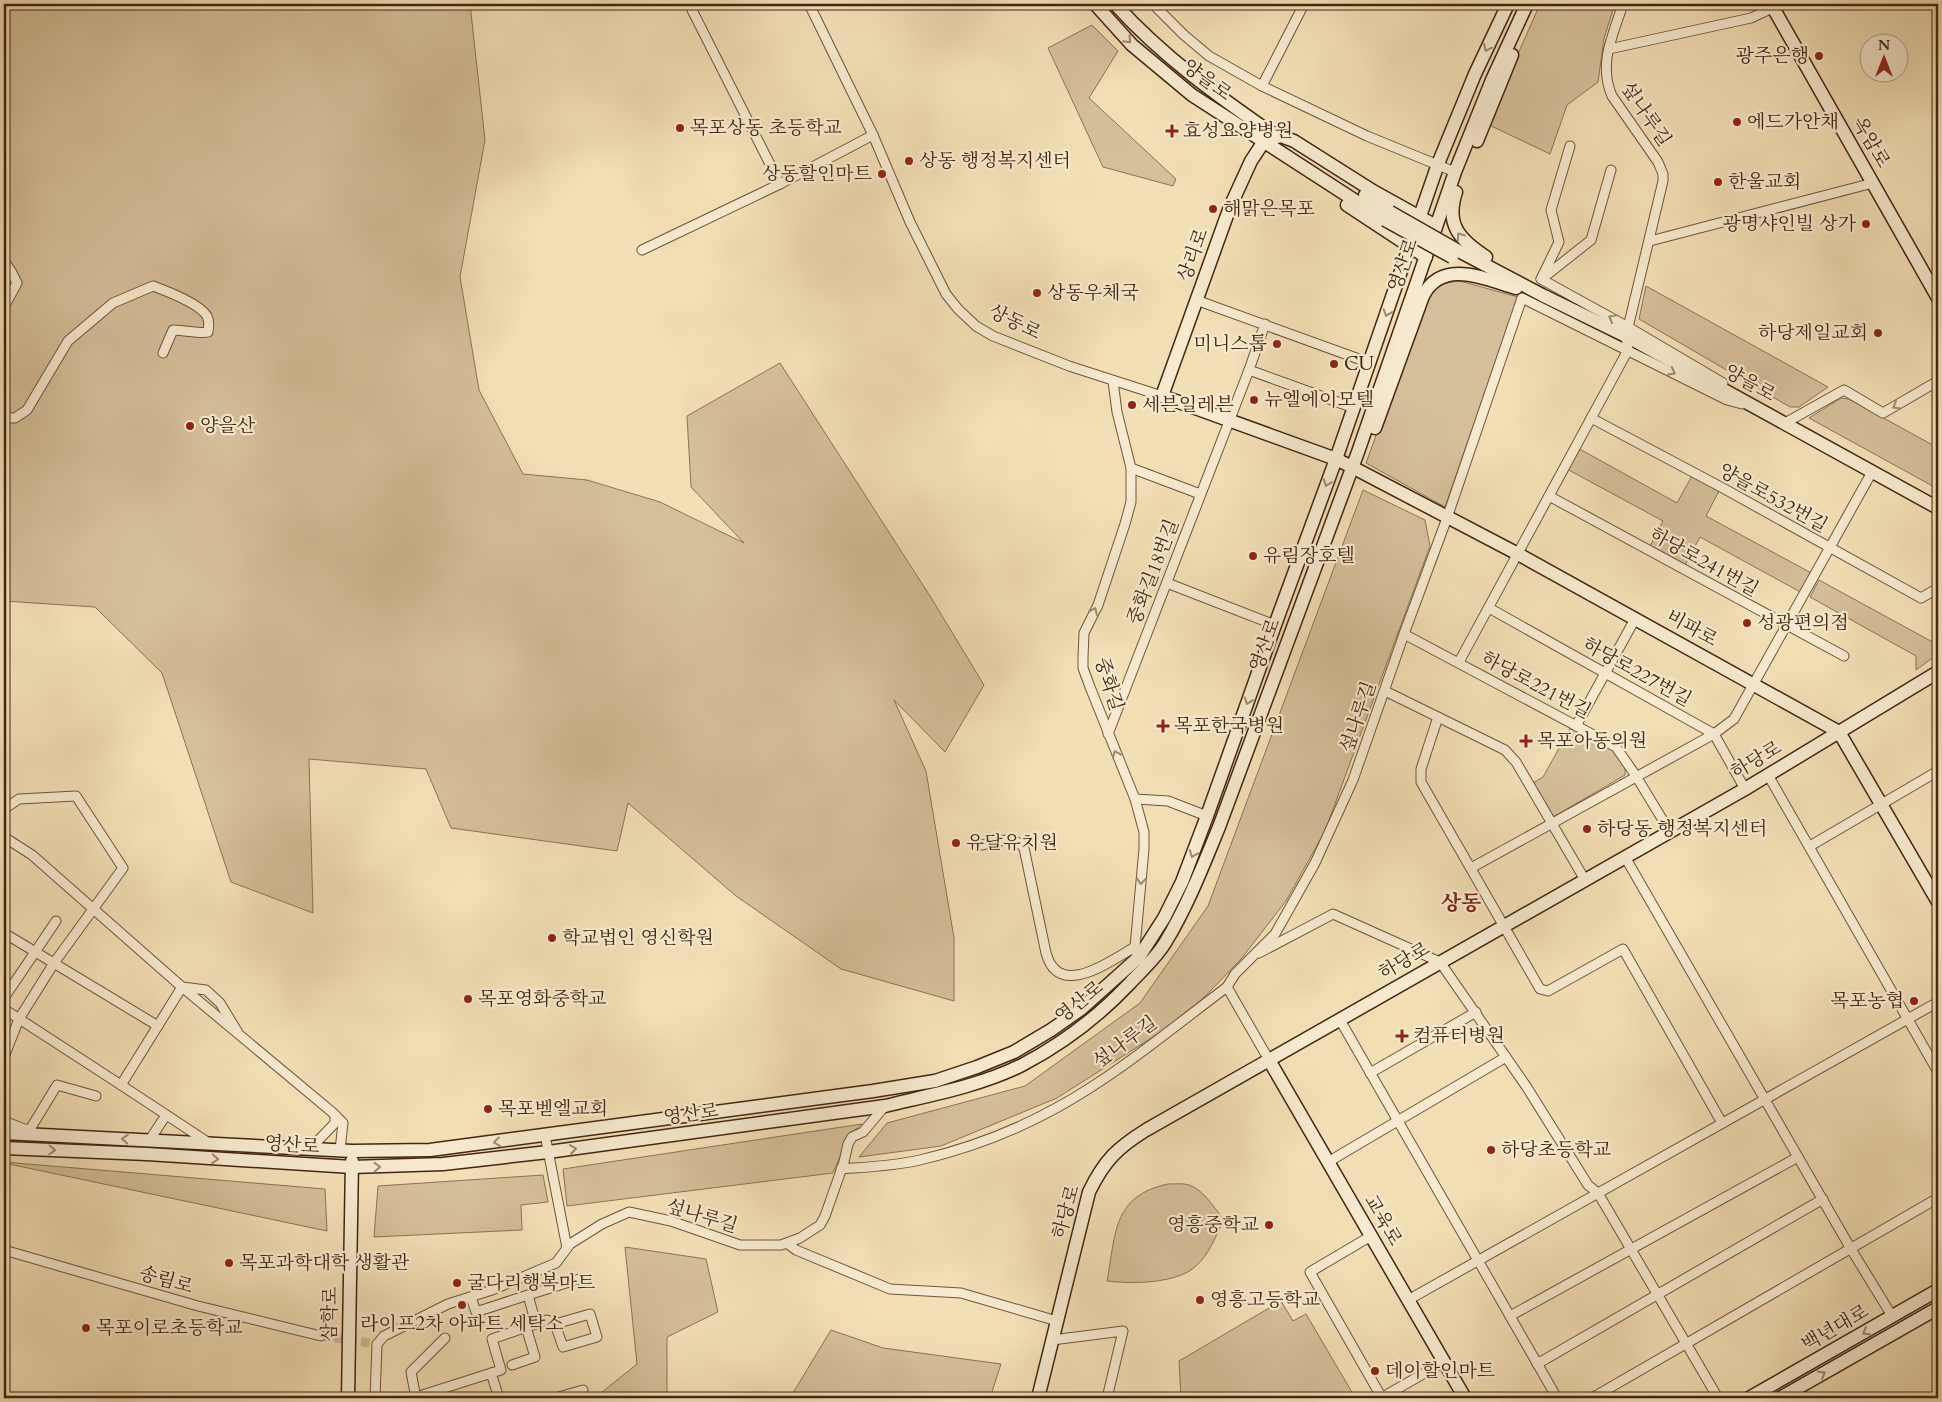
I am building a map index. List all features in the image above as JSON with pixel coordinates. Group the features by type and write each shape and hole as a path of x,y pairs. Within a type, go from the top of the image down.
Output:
{"street":[{"path":"689,4 780,184"},
{"name":"상동로","path":"809,4 874,136 910,222 946,294 958,310 976,326 993,336 1034,353 1162,396 1336,459 1352,467"},
{"name":"양을로","path":"1095,4 1132,45 1192,95 1267,137 1387,216 1453,253 1542,295 1627,331 1742,400 1938,508"},
{"name":"양을로","path":"1114,4 1140,32 1267,137"},
{"path":"1153,4 1184,35 1209,56 1262,86 1366,136 1455,172"},
{"path":"1262,86 1304,4"},
{"name":"영산로","path":"4,1148 147,1154 352,1167 443,1164 548,1152 885,1106 982,1080 1022,1065 1090,1022 1140,956 1164,918 1207,816 1336,459 1438,164 1475,74 1508,4"},
{"name":"영산로","path":"4,1133 310,1149 430,1150 545,1136 935,1081 1014,1052 1081,1009 1140,956 1164,945 1177,922 1219,827 1352,467 1455,172 1492,80 1527,4"},
{"path":"1533,4 1457,191 1452,213 1455,227 1466,243 1542,295"},
{"name":"섶나루길","path":"1623,4 1609,50 1605,76 1610,90 1658,162 1663,174 1662,191 1627,331"},
{"path":"1609,50 1751,18 1775,5"},
{"name":"옥암로","path":"1775,5 1938,298"},
{"path":"642,250 780,184 874,136"},
{"path":"1267,137 1294,141 1374,192 1436,226"},
{"path":"1267,137 1289,166 1426,257"},
{"name":"상리로","path":"1162,396 1230,207 1248,168 1267,137"},
{"path":"1541,279 1559,242 1551,210 1570,146"},
{"path":"1541,279 1591,240 1611,170"},
{"path":"1650,242 1873,183"},
{"path":"4,261 12,271 17,282 4,308"},
{"path":"1352,467 1373,433 1423,296 1430,285 1448,274 1462,274 1542,295"},
{"path":"1459,662 1628,350 1627,331 1541,279"},
{"path":"4,418 15,418 27,410 68,341 113,303 153,286 181,297 206,316 209,324 208,332 204,334 187,330 173,330 163,353"},
{"name":"섶나루길","path":"375,1398 377,1344 384,1336 448,1304 492,1290 556,1263 570,1244 602,1224 629,1212 671,1221 740,1245 788,1244 820,1225 841,1169 876,1167 922,1159 986,1140 1032,1120 1058,1107 1117,1070 1227,987 1235,974 1275,934 1315,863 1353,780 1447,518 1522,298 1628,350"},
{"path":"1196,300 1370,363"},
{"name":"중화길18번길","path":"1108,734 1228,421 1250,370 1265,324"},
{"path":"1628,350 1727,400 1757,408"},
{"path":"1250,370 1354,408"},
{"name":"중화길","path":"1113,381 1117,412 1131,468 1131,502 1098,605 1084,633 1083,668 1135,799 1144,832 1140,956"},
{"path":"1785,423 1844,390 1883,414 1938,382"},
{"name":"양을로532번길","path":"1591,418 1694,472 1921,598 1938,588"},
{"name":"비파로","path":"1352,467 1518,554 1839,732 1938,902"},
{"path":"1131,468 1200,494"},
{"path":"1471,868 1714,734 1734,719 1872,472"},
{"name":"하당로241번길","path":"1550,496 1844,656"},
{"path":"1167,583 1275,624"},
{"name":"하당로227번길","path":"1489,608 1714,734"},
{"path":"1576,726 1635,619"},
{"name":"하당로221번길","path":"1404,634 1616,747 1670,832"},
{"name":"하당로","path":"1038,1398 1089,1192 1109,1158 1131,1139 1745,789 1938,672"},
{"path":"1385,691 1505,750 1516,762 1585,880"},
{"path":"1438,717 1421,769 1421,782 1540,989 1548,991 1623,949 1722,1123"},
{"path":"1714,734 1745,789"},
{"path":"1810,846 1938,771"},
{"path":"1768,775 1938,1072"},
{"path":"4,809 19,799 76,796 123,868 54,963 19,1018 4,1057"},
{"path":"1135,799 1168,801 1207,816"},
{"path":"4,837 32,856 182,987 335,1115 342,1123 346,1150 352,1167"},
{"path":"982,845 1012,839 1024,848 1048,962 1053,970 1064,975 1087,973 1108,964 1140,956"},
{"path":"1625,857 1892,1316"},
{"path":"1254,955 1333,914 1440,962 1506,1057 1588,1185 1598,1193 1718,1398"},
{"path":"4,998 56,921"},
{"path":"4,932 158,1026"},
{"path":"121,1085 182,987"},
{"path":"182,987 206,990 220,1004 241,1037"},
{"path":"1227,987 1269,1060"},
{"path":"1408,1300 1938,1002"},
{"path":"4,1008 210,1144"},
{"path":"1370,1074 1476,1012"},
{"path":"1340,1020 1557,1398"},
{"path":"1328,1162 1506,1057"},
{"name":"교육로","path":"1269,1060 1465,1398"},
{"path":"29,1130 57,1085 96,1096"},
{"path":"841,1169 848,1144 852,1137 863,1132 885,1106"},
{"path":"149,1141 166,1115"},
{"path":"310,1149 335,1123 335,1115"},
{"path":"4,1121 29,1130 63,1135"},
{"path":"545,1136 567,1248"},
{"path":"1510,1316 1798,1156"},
{"name":"삼학로","path":"348,1398 352,1167"},
{"path":"1592,1398 1938,1198"},
{"path":"1537,1364 1823,1200"},
{"path":"1371,1236 1310,1272 1382,1398 1444,1362"},
{"path":"788,1244 796,1250 890,1289 961,1293 1057,1321"},
{"name":"송림로","path":"4,1250 198,1306 322,1336"},
{"path":"471,1297 476,1312 579,1279"},
{"name":"백년대로","path":"1749,1398 1938,1290"},
{"path":"528,1295 536,1324"},
{"name":"백년대로","path":"1780,1398 1938,1308"},
{"path":"446,1338 411,1372 416,1398 501,1370 492,1339 526,1327 547,1320 555,1324 590,1314 597,1337 563,1348 555,1324"},
{"path":"512,1365 536,1357 526,1327"},
{"path":"1052,1340 1122,1331 1107,1398"},
{"path":"491,1373 499,1398"},
{"path":"555,1398 583,1390"}],"shaded area":[{"path":"4,4 470,4 485,140 460,277 479,390 523,474 587,480 660,502 744,543 691,487 687,416 780,363 930,596 984,685 945,752 894,700 926,771 954,938 954,1001 841,969 736,896 628,803 617,851 451,828 426,769 309,759 313,913 231,882 162,673 95,607 4,601"},
{"path":"1540,4 1615,4 1604,38 1598,82 1567,105 1550,154 1487,124"},
{"path":"1092,25 1118,51 1089,98 1176,179 1173,186 1103,167 1048,48"},
{"path":"1460,281 1518,297 1445,507 1366,463 1426,299 1441,286 1450,282"},
{"path":"1646,286 1828,387 1799,407 1790,407 1639,319"},
{"path":"1841,398 1849,399 1938,448 1938,489 1809,418"},
{"path":"1576,447 1677,503 1694,472 1721,487 1706,516 1815,575 1804,594 1700,537 1683,569 1648,550 1663,521 1565,468"},
{"path":"1363,490 1425,520 1430,546 1325,831 1286,901 1241,959 1186,1016 1057,1098 941,1146 859,1157 887,1123 1025,1086 1140,1003 1208,906"},
{"path":"1819,580 1938,645 1938,654 1916,670 1916,656 1810,597"},
{"path":"1571,727 1597,740 1614,752 1624,766 1625,775 1555,816 1551,816 1533,783 1543,777"},
{"path":"862,1124 850,1134 833,1173 567,1206 563,1169"},
{"path":"4,1163 325,1189 327,1231"},
{"path":"543,1175 548,1202 521,1205 522,1230 374,1237 378,1186"},
{"path":"1168,1184 1184,1184 1194,1187 1208,1200 1224,1220 1208,1251 1196,1266 1188,1272 1177,1276 1141,1282 1107,1281 1115,1233 1126,1208 1136,1198 1150,1190"},
{"path":"625,1247 706,1259 718,1312 667,1337 667,1398 584,1398 601,1393 637,1364"},
{"path":"1281,1301 1293,1321 1306,1314 1353,1394 1346,1398 1181,1398 1179,1361"},
{"path":"831,1330 883,1348 1001,1364 990,1398 790,1398"}],"tunnel":[{"path":"321,1336 377,1344"}],"place":[{"name":"광주은행","path":"1819,56"},
{"name":"에드가안채","path":"1737,122"},
{"name":"목포상동 초등학교","path":"680,128"},
{"name":"효성요양병원","path":"1172,131"},
{"name":"상동 행정복지센터","path":"909,161"},
{"name":"상동할인마트","path":"882,174"},
{"name":"한울교회","path":"1718,182"},
{"name":"해맑은목포","path":"1213,209"},
{"name":"광명샤인빌 상가","path":"1866,224"},
{"name":"상동우체국","path":"1037,293"},
{"name":"하당제일교회","path":"1878,333"},
{"name":"미니스톱","path":"1277,344"},
{"name":"CU","path":"1334,364"},
{"name":"뉴엘에이모텔","path":"1254,400"},
{"name":"세븐일레븐","path":"1132,405"},
{"name":"양을산","path":"190,426"},
{"name":"유림장호텔","path":"1253,556"},
{"name":"성광편의점","path":"1747,623"},
{"name":"목포한국병원","path":"1163,726"},
{"name":"목포아동의원","path":"1526,741"},
{"name":"하당동 행정복지센터","path":"1587,829"},
{"name":"유달유치원","path":"956,843"},
{"name":"학교법인 영신학원","path":"552,938"},
{"name":"목포영화중학교","path":"468,999"},
{"name":"목포농협","path":"1914,1001"},
{"name":"컴퓨터병원","path":"1402,1036"},
{"name":"목포벧엘교회","path":"488,1109"},
{"name":"하당초등학교","path":"1491,1150"},
{"name":"영흥중학교","path":"1269,1225"},
{"name":"목포과학대학 생활관","path":"229,1263"},
{"name":"굴다리행복마트","path":"457,1283"},
{"name":"영흥고등학교","path":"1200,1300"},
{"name":"라이프2차 아파트 세탁소","path":"462,1305"},
{"name":"목포이로초등학교","path":"86,1328"},
{"name":"데이할인마트","path":"1375,1371"}],"district":[{"name":"상동","path":"1461,903"}]}
